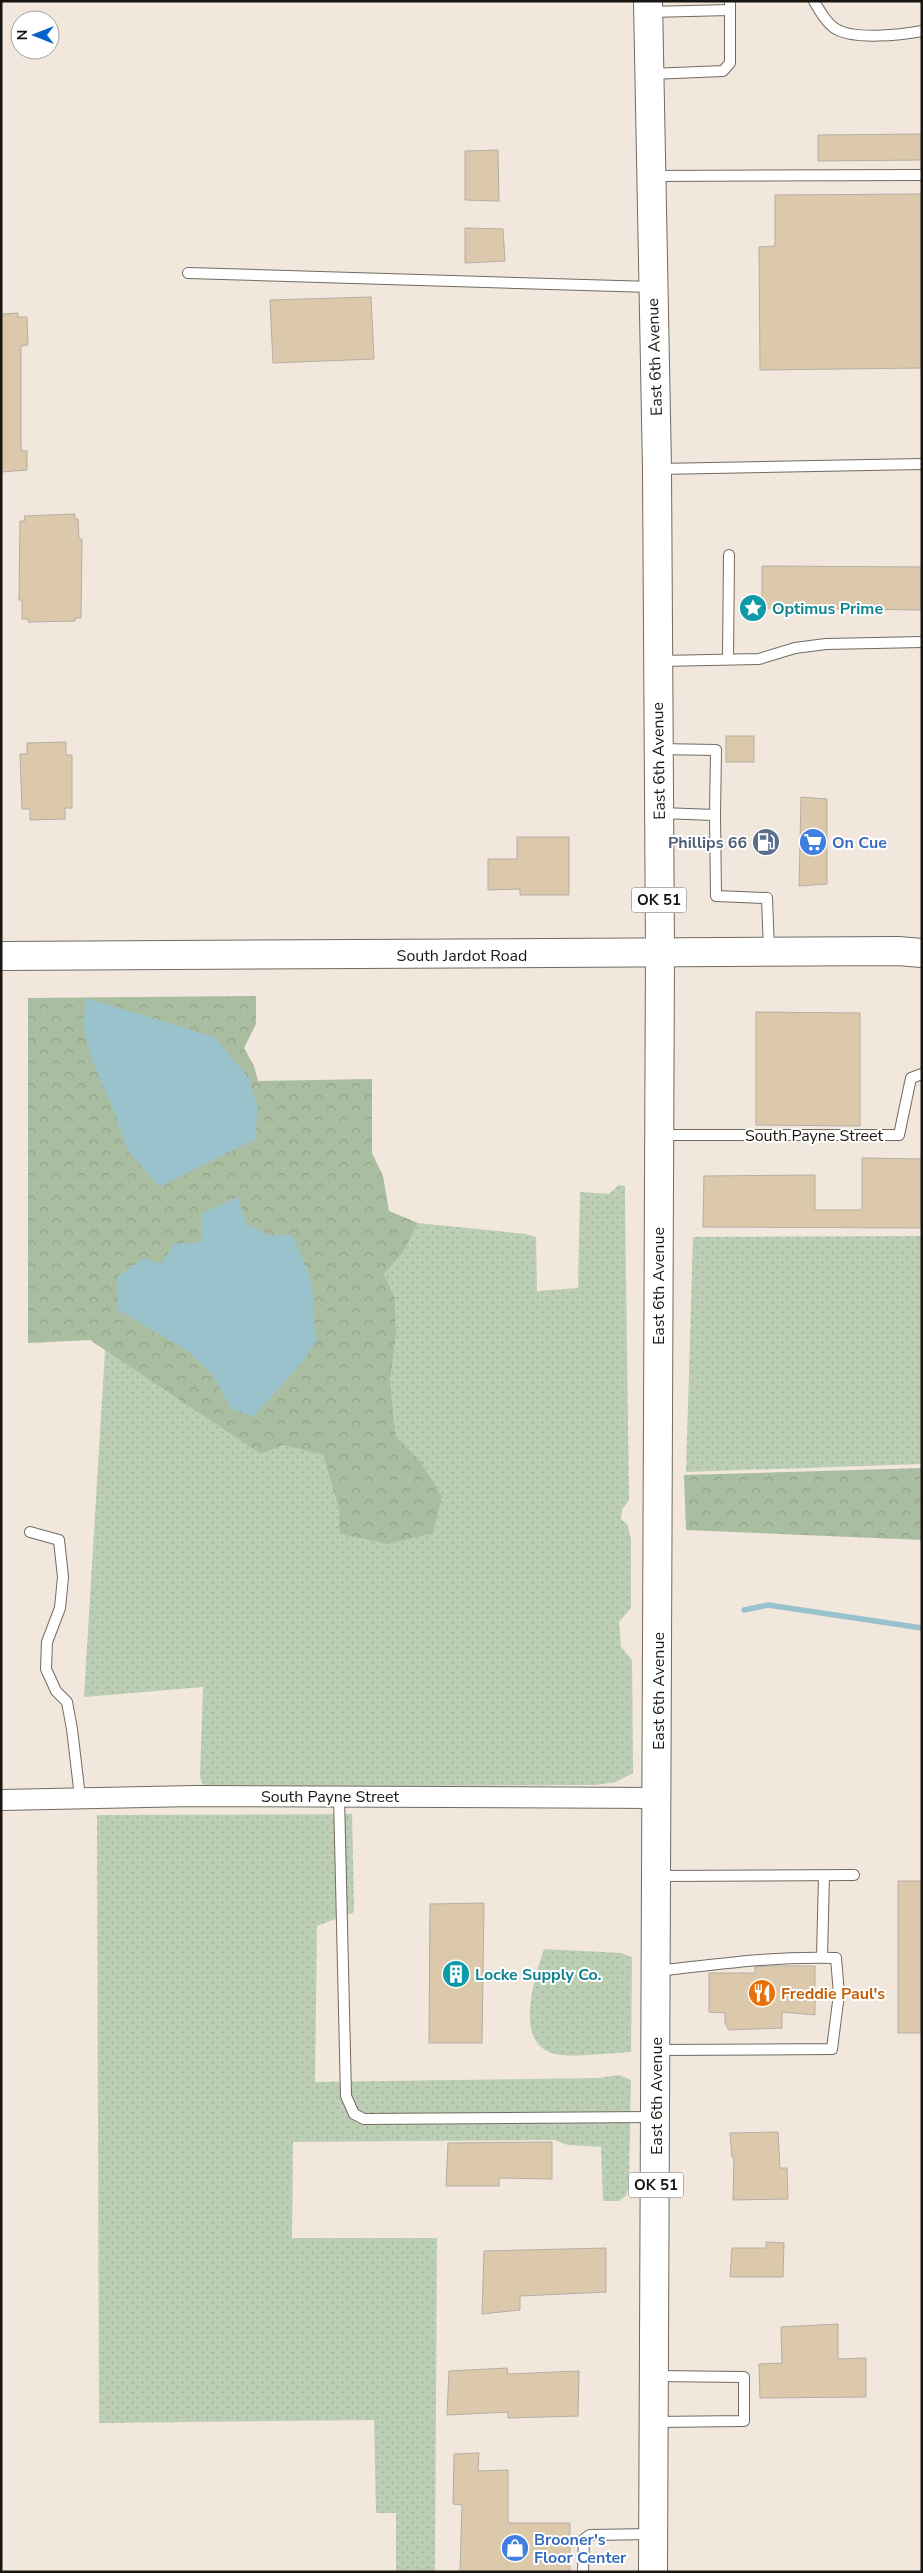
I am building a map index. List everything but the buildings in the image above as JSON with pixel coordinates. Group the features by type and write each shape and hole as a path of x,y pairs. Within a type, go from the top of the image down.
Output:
{"main road":[{"name":"East 6th Avenue","path":"648,7 657,468 660,952 657,2050 653,2572"},
{"name":"South Jardot Road","path":"1,956 660,952 922,953"}],"street":[{"name":"South Payne Street","path":"1,1800 340,1796 658,1798"}],"lane":[{"path":"814,1 820,12 835,29 855,34 890,34 922,30"},
{"path":"648,7 730,6 730,63 723,71 649,74"},
{"path":"650,176 922,175"},
{"path":"188,273 652,287"},
{"path":"657,468 922,464"},
{"path":"728,658 730,555"},
{"path":"657,661 728,658 758,659 795,648 826,644 922,642"},
{"path":"658,749 716,750 716,896 767,898 769,952"},
{"path":"659,813 715,815"},
{"name":"South Payne Street","path":"659,1135 899,1135 911,1078 922,1074"},
{"path":"30,1532 59,1540 63,1561 60,1608 47,1642 46,1669 56,1691 66,1702 72,1729 80,1798"},
{"path":"340,1796 346,2096 354,2114 364,2119 656,2117"},
{"path":"657,1876 854,1875"},
{"path":"822,1957 824,1876"},
{"path":"656,1971 729,1961 796,1956 836,1958 839,1994 832,2049 657,2050"},
{"path":"654,2422 744,2421 744,2377 655,2376"},
{"path":"583,2572 584,2539 590,2534 653,2534"}],"green space":[{"path":"256,996 256,1024 244,1048 254,1066 258,1081 372,1079 372,1153 383,1176 389,1211 418,1223 403,1253 384,1274 395,1298 396,1335 390,1382 396,1436 420,1461 442,1496 433,1533 388,1544 340,1534 339,1509 323,1455 282,1445 261,1454 90,1340 28,1343 28,998"},
{"path":"619,1185 625,1186 629,1500 622,1510 621,1519 627,1524 631,1538 631,1608 619,1622 621,1647 632,1660 633,1773 616,1782 596,1785 204,1787 200,1777 203,1687 84,1697 105,1350 244,1441 282,1445 323,1455 339,1509 341,1534 420,1461 396,1436 390,1382 396,1335 395,1298 384,1274 403,1253 418,1223 526,1234 536,1237 537,1291 578,1288 580,1192 609,1194"},
{"path":"922,1236 922,1464 686,1472 693,1237"},
{"path":"922,1468 922,1540 686,1530 684,1475"},
{"path":"352,1814 354,1912 317,1926 315,2082 598,2078 619,2075 631,2080 629,2183 626,2196 619,2201 603,2201 601,2147 568,2145 555,2140 293,2142 292,2238 437,2238 435,2572 396,2572 396,2513 376,2513 374,2420 99,2423 97,1815"},
{"path":"544,1949 621,1953 632,1957 631,2052 561,2055 545,2050 536,2040 531,2027 530,2011 532,1994"}],"water":[{"path":"86,998 214,1037 249,1078 257,1105 256,1139 159,1187 127,1149 111,1103 91,1059 83,1025"},
{"path":"238,1197 246,1224 271,1236 292,1234 310,1281 317,1339 304,1360 253,1417 231,1408 211,1373 186,1350 118,1310 118,1276 144,1258 161,1264 174,1244 202,1242 201,1214"}],"waterway":[{"path":"744,1610 768,1605 922,1628"}],"place":[{"name":"Optimus Prime","path":"753,608"},
{"name":"Phillips 66","path":"766,842"},
{"name":"On Cue","path":"813,842"},
{"name":"Locke Supply Co.","path":"456,1974"},
{"name":"Freddie Paul's","path":"762,1993"},
{"name":"Brooner's Floor Center","path":"515,2548"}]}
